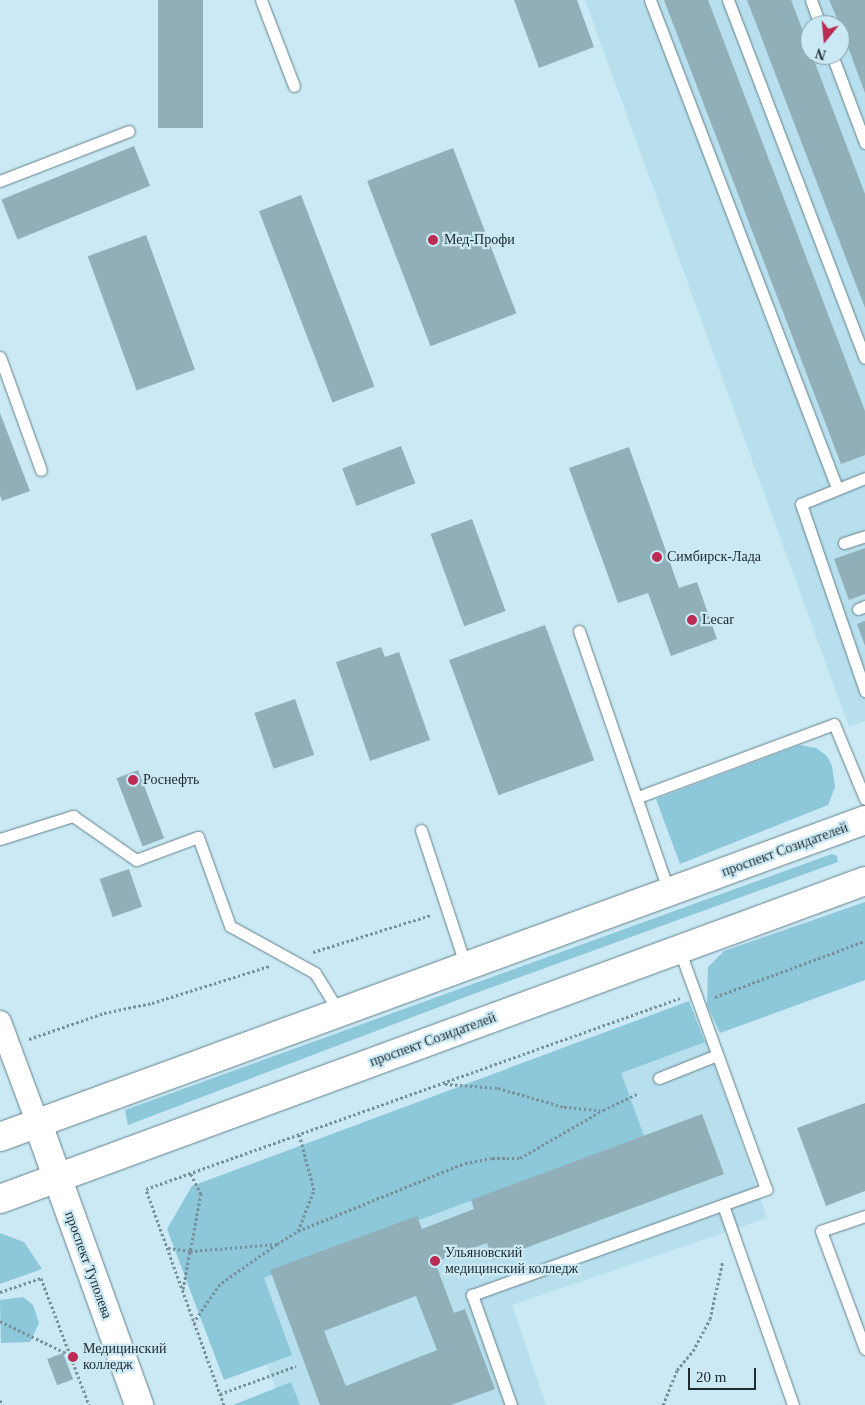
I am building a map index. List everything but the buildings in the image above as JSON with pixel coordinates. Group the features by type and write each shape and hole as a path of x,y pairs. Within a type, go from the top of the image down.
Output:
{"main road":[{"name":"проспект Созидателей","path":"0,1137 865,820"},
{"name":"проспект Созидателей","path":"0,1198 865,881"},
{"name":"проспект Туполева","path":"38,1124 139,1405"}],"street":[{"path":"0,1022 38,1124"}],"lane":[{"path":"261,0 294,86"},
{"path":"650,0 837,488"},
{"path":"728,0 865,358"},
{"path":"811,0 816,15"},
{"path":"836,65 865,143"},
{"path":"0,181 129,131"},
{"path":"0,357 41,470"},
{"path":"865,478 800,504 865,691"},
{"path":"844,543 865,536"},
{"path":"580,631 669,892"},
{"path":"638,797 834,724 865,799"},
{"path":"0,839 73,816 136,860 198,837 230,926 316,973 339,1012"},
{"path":"420,830 445,910 466,967"},
{"path":"511,1405 472,1295 766,1189 679,949"},
{"path":"659,1078 717,1055"},
{"path":"723,1205 794,1405"},
{"path":"865,1216 821,1230 865,1349"}],"path":[{"path":"8,1046 104,1013 152,1004 445,910"},
{"path":"224,1405 146,1189 695,992 712,998 865,941"},
{"path":"442,1084 498,1088 564,1107 603,1110"},
{"path":"194,1322 220,1284 276,1244 298,1231 466,1163 492,1158 520,1158 603,1110 638,1094"},
{"path":"298,1231 314,1190 299,1134"},
{"path":"183,1290 201,1194 190,1172"},
{"path":"168,1248 190,1251 276,1244"},
{"path":"663,1405 677,1370 710,1319 724,1258"},
{"path":"0,1292 41,1278 73,1356 89,1405"},
{"path":"0,1321 73,1356"},
{"path":"220,1394 296,1366"},
{"path":"0,1400 2,1405"}],"shaded area":[{"path":"585,0 865,0 865,721 849,727"},
{"path":"800,745 816,748 827,756 832,766 835,787 828,805 680,864 656,799"},
{"path":"832,854 837,856 838,862 476,993 128,1125 125,1110"},
{"path":"865,902 865,980 720,1033 707,1005 708,967 724,951"},
{"path":"689,1001 705,1042 621,1073 644,1136 264,1278 292,1355 224,1380 167,1229 192,1186"},
{"name":"Ульяновский медицинский колледж","path":"706,1040 767,1218 512,1305 546,1405 281,1405 213,1208"},
{"path":"0,1233 24,1242 42,1269 0,1284"},
{"path":"23,1297 33,1305 39,1323 30,1342 1,1343 0,1300"},
{"path":"291,1382 300,1405 233,1405"}],"place":[{"name":"Мед-Профи","path":"433,240"},
{"name":"Симбирск-Лада","path":"657,557"},
{"name":"Lecar","path":"692,620"},
{"name":"Роснефть","path":"133,780"},
{"name":"Ульяновский медицинский колледж","path":"435,1261"},
{"name":"Медицинский колледж","path":"73,1357"}]}
